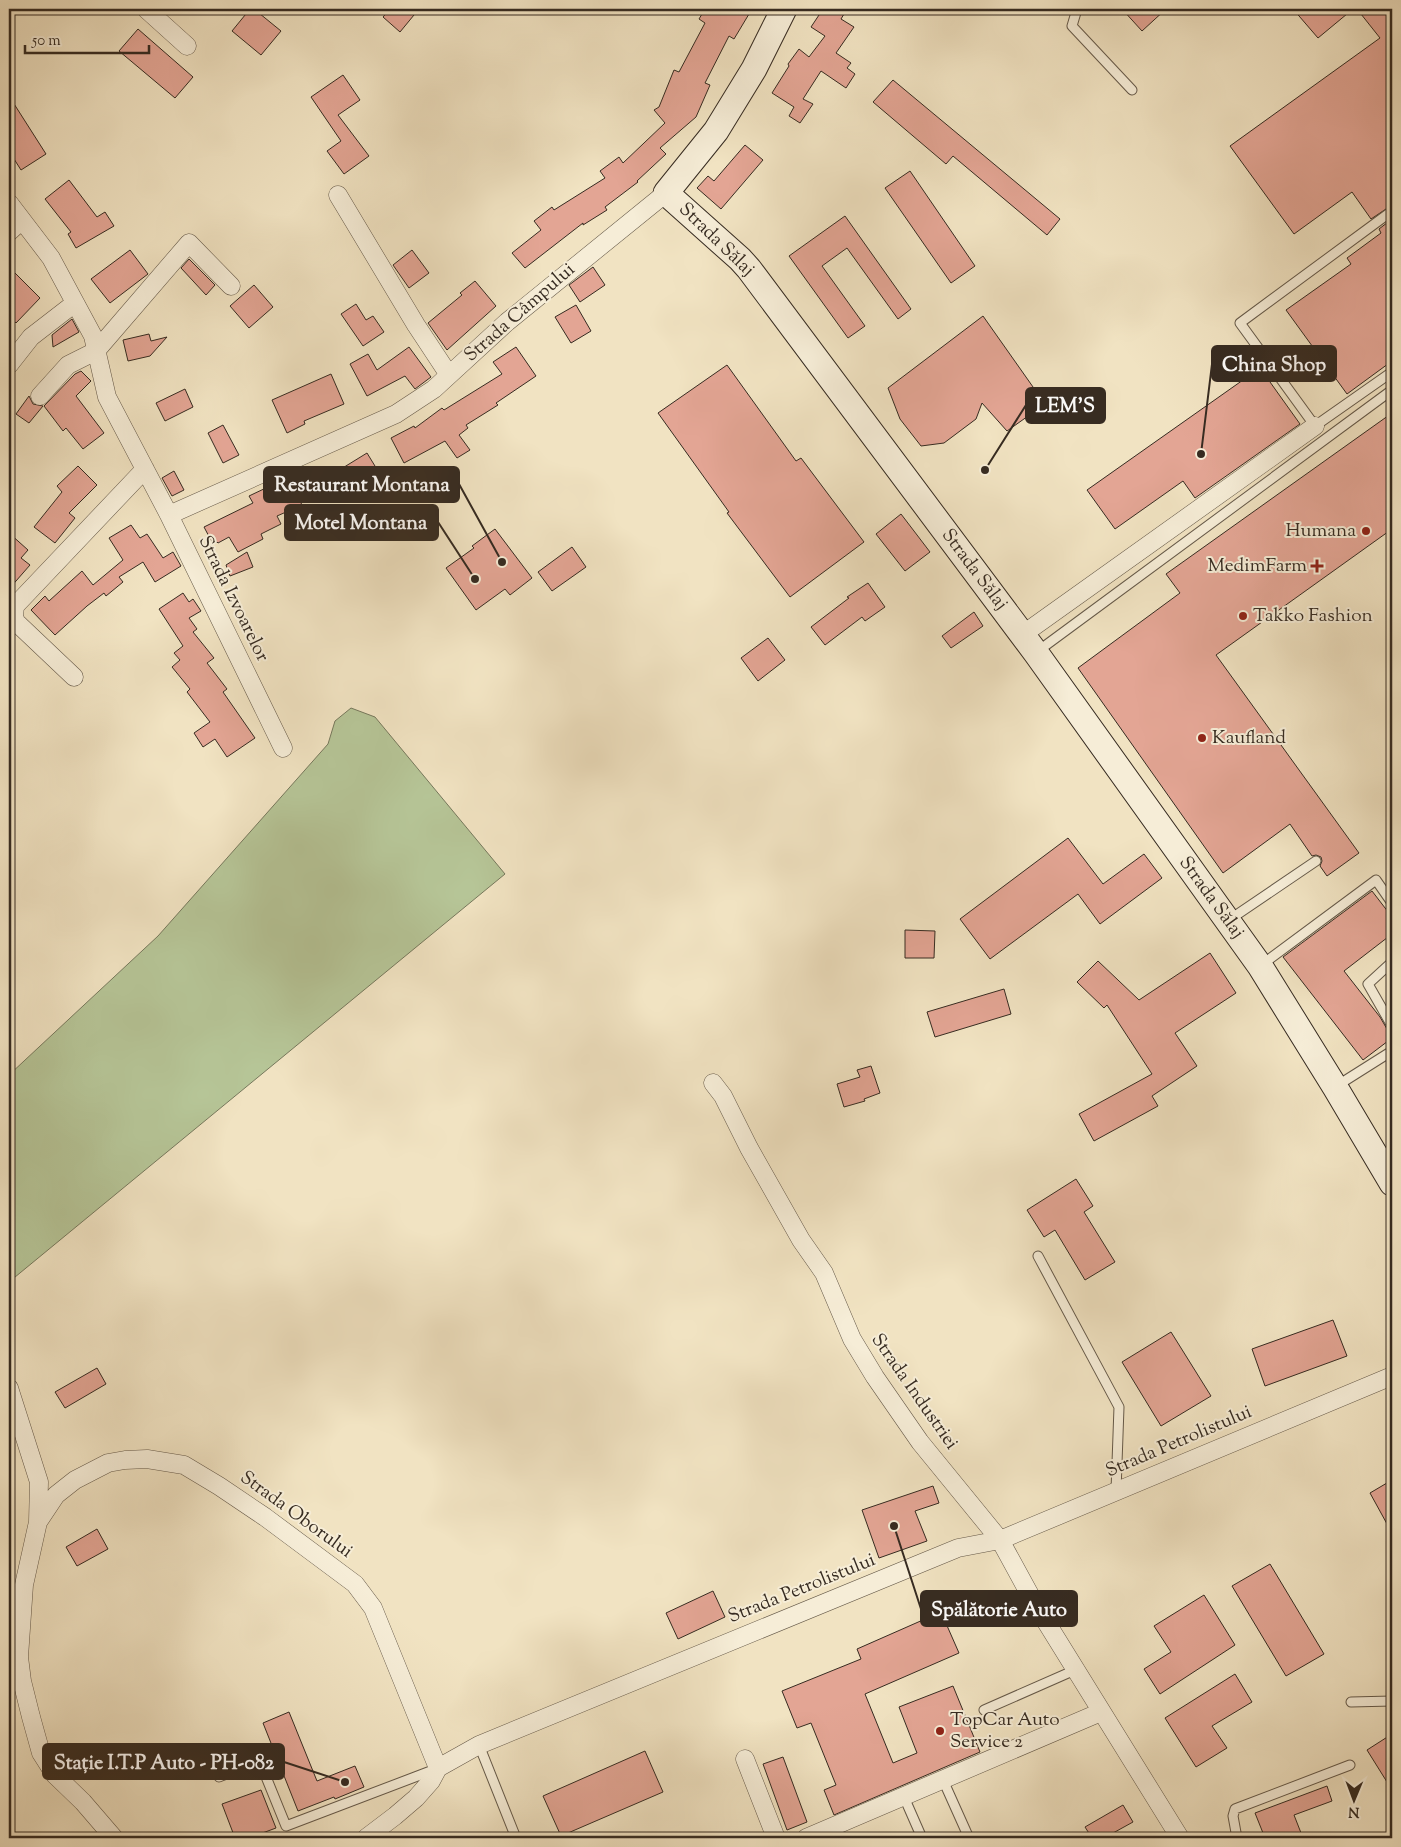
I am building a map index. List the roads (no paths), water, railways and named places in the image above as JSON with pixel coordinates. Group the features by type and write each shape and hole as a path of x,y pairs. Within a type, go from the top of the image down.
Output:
{"street":[{"path":"146,9 188,46"},
{"name":"Strada Câmpului","path":"169,515 396,414 434,389 507,322 666,193 716,131 754,69 784,9"},
{"name":"Strada Sălaj","path":"666,193 740,258 749,269 1029,644 1260,966 1392,1183"},
{"path":"338,195 397,294 449,375"},
{"name":"Strada Izvoarelor","path":"9,203 15,226 51,258 93,336 107,396 169,515 283,748"},
{"path":"40,396 68,365 96,351 189,243 231,286"},
{"path":"9,366 31,337 76,304"},
{"path":"1029,644 1315,426"},
{"path":"74,677 16,622 11,612 18,601 145,468"},
{"name":"Strada Industriei","path":"713,1083 723,1096 749,1148 792,1224 824,1272 852,1339 875,1377 920,1442 1000,1540 1034,1604 1180,1838"},
{"name":"Strada Petrolistului","path":"366,1838 416,1798 431,1781 438,1768 479,1745 958,1548 1000,1540 1392,1376"},
{"name":"Strada Oborului","path":"9,1388 39,1482 38,1522 24,1585 19,1657 22,1681 41,1753 56,1774 114,1838"},
{"name":"Strada Oborului","path":"38,1522 56,1495 75,1480 108,1463 147,1459 184,1465 219,1486 265,1517 355,1584 373,1608 438,1768"},
{"path":"806,1838 1101,1712"},
{"path":"745,1759 776,1838"}],"lane":[{"path":"1077,9 1072,26 1132,90"},
{"path":"1392,211 1240,323 1315,426 1392,372"},
{"path":"1029,644 1392,390"},
{"path":"1228,921 1316,861"},
{"path":"1260,966 1376,880 1392,903"},
{"path":"1392,962 1368,984 1392,1026"},
{"path":"1335,1087 1392,1051"},
{"path":"1038,1256 1119,1407 1116,1491"},
{"path":"984,1710 1075,1670"},
{"path":"1351,1702 1392,1701"},
{"path":"479,1745 516,1838"},
{"path":"219,1777 252,1764 262,1767 286,1826 438,1768"},
{"path":"1236,1838 1232,1816 1235,1809 1350,1765"},
{"path":"943,1780 969,1838"},
{"path":"904,1797 922,1838"}],"place":[{"name":"China Shop","path":"1201,454"},
{"name":"LEM'S","path":"985,470"},
{"name":"Humana","path":"1366,531"},
{"name":"Restaurant Montana","path":"502,562"},
{"name":"MedimFarm","path":"1317,566"},
{"name":"Motel Montana","path":"475,579"},
{"name":"Takko Fashion","path":"1243,616"},
{"name":"Kaufland","path":"1202,738"},
{"name":"Spălătorie Auto","path":"894,1526"},
{"name":"TopCar Auto Service 2","path":"940,1731"},
{"name":"Stație I.T.P Auto - PH-082","path":"345,1782"}]}
